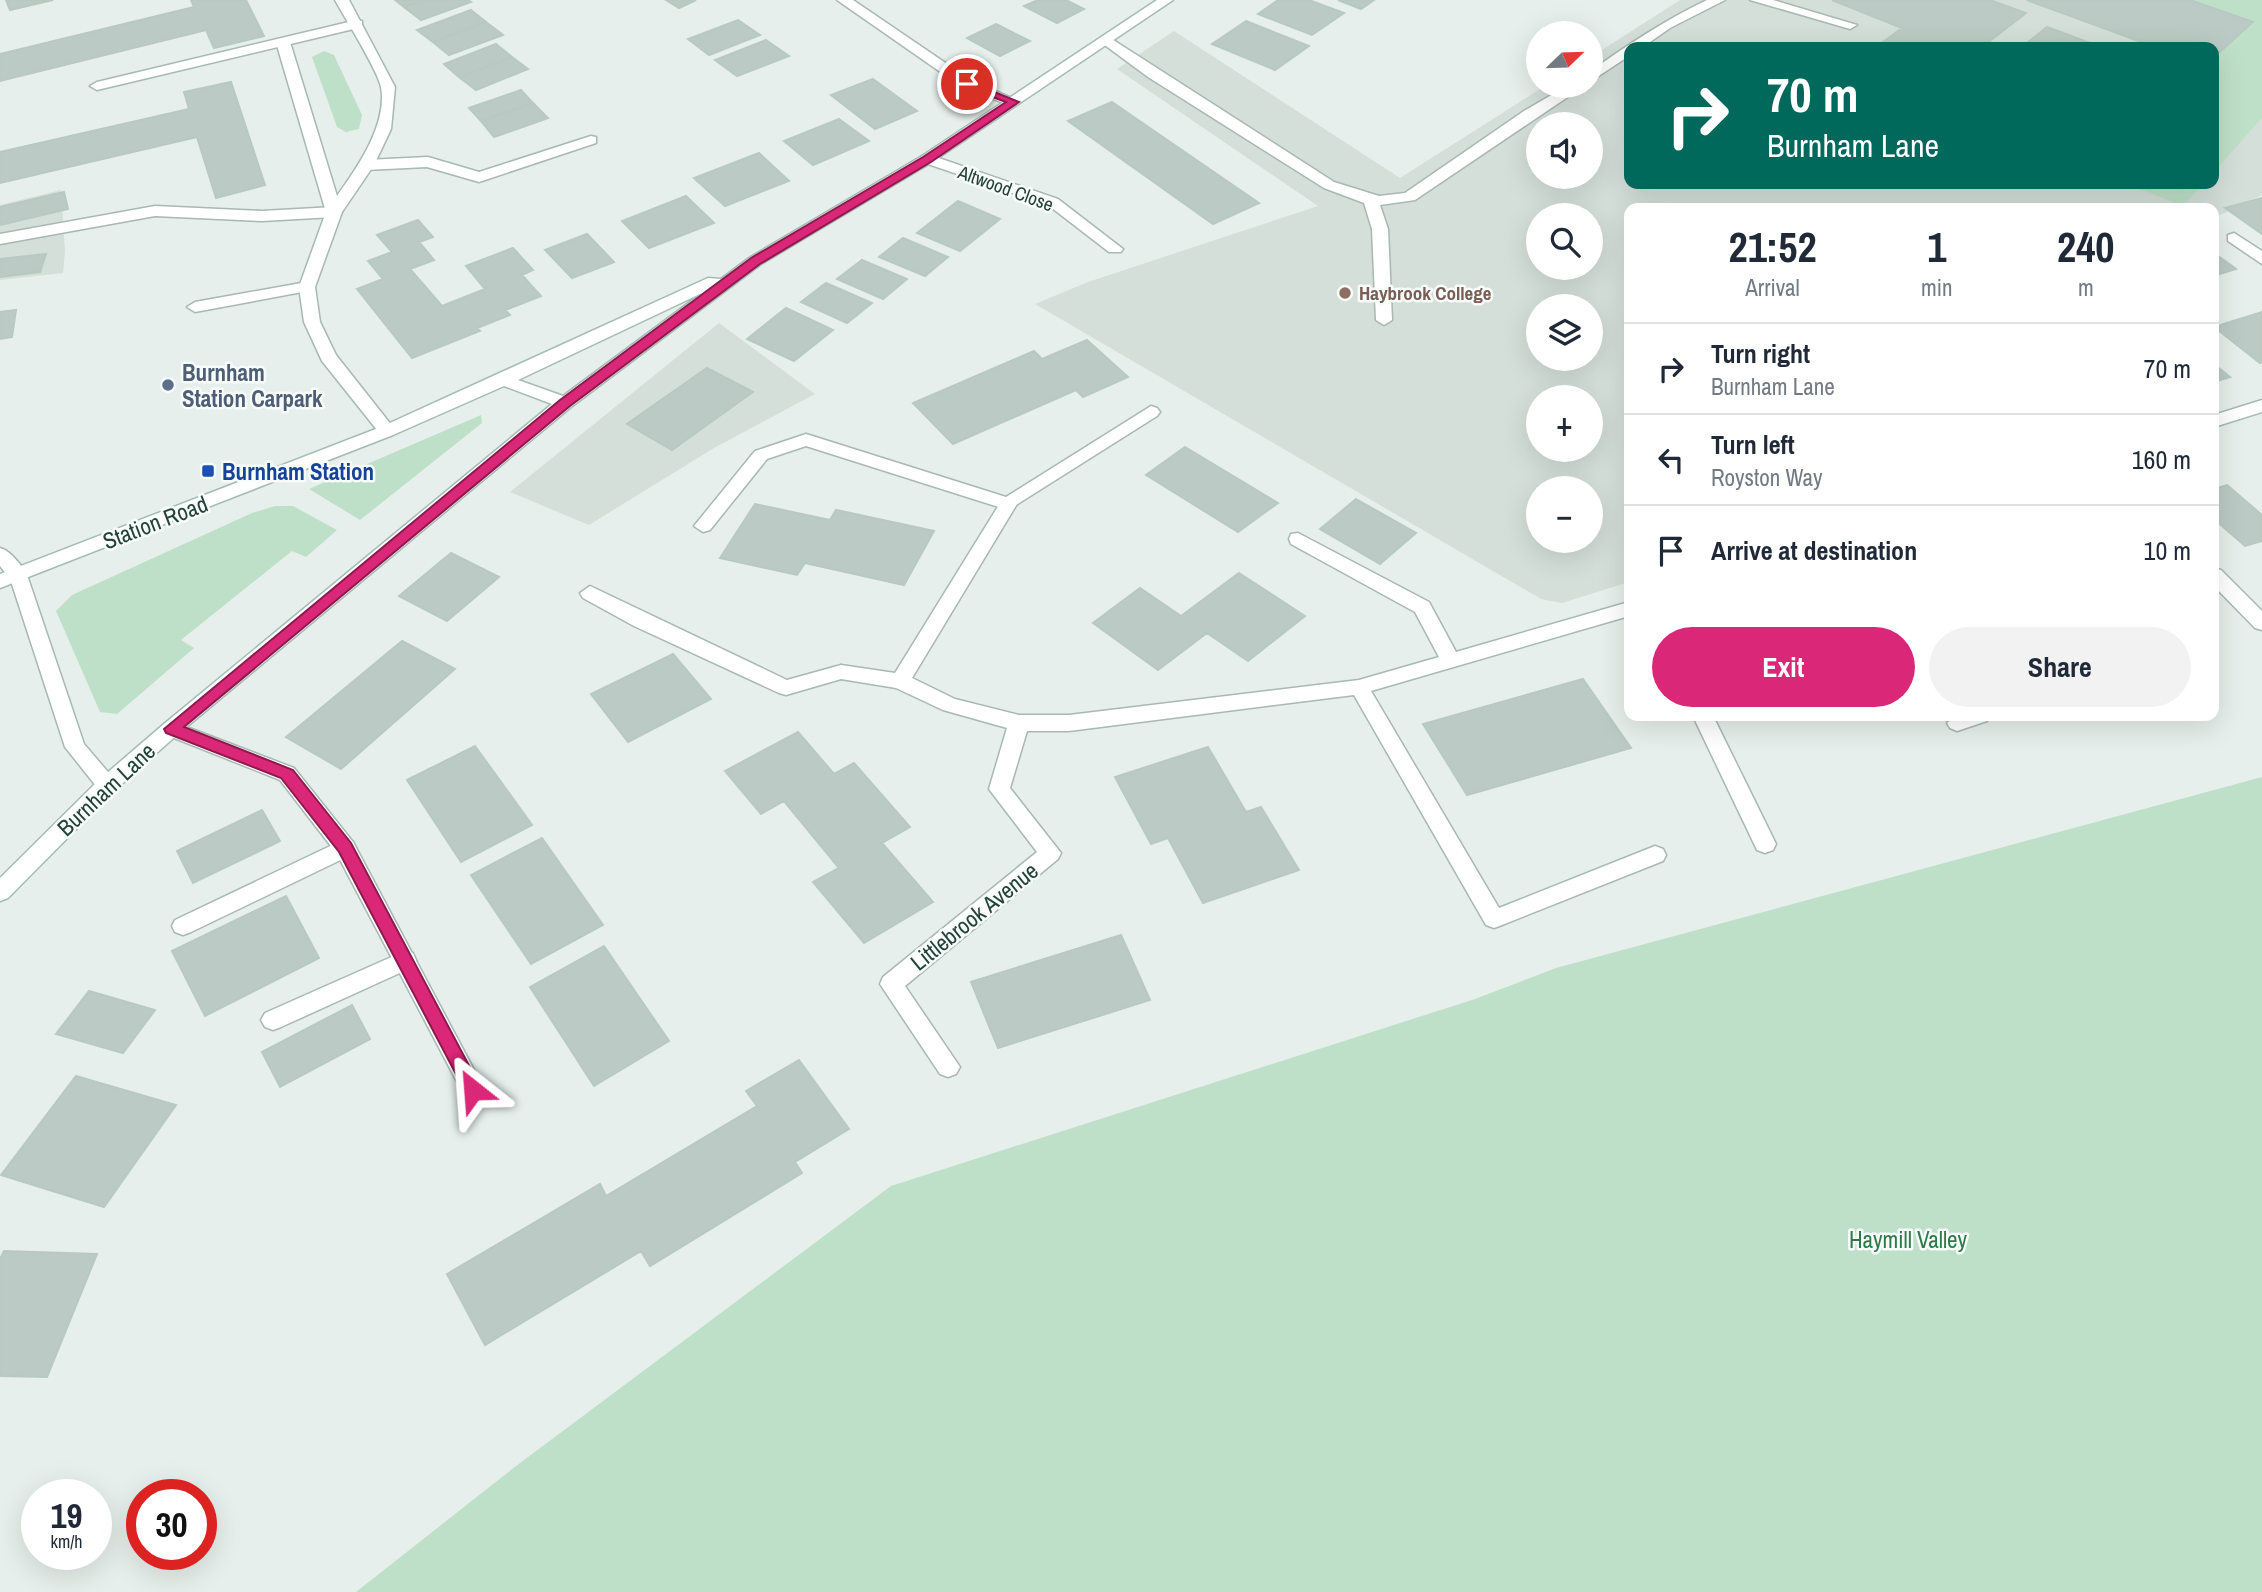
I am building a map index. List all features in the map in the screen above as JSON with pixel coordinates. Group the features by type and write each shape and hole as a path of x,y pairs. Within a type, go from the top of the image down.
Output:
{"street":[{"path":"342,0 388,87 384,129 366,165 334,212 307,287 312,322 328,357 387,431"},
{"path":"844,0 967,84 1014,102"},
{"name":"Burnham Lane","path":"0,892 107,785 171,729 565,403 755,261 927,159 1166,0"},
{"path":"1641,42 1665,25 1718,0"},
{"path":"1757,0 1850,25"},
{"path":"97,86 357,24"},
{"path":"1107,40 1153,74 1329,186 1353,197 1371,200 1391,202 1410,197 1529,114 1556,98"},
{"path":"283,42 334,212"},
{"path":"1603,68 1624,54"},
{"path":"366,165 428,162 479,177 591,139"},
{"name":"Altwood Close","path":"927,159 1054,202 1115,249"},
{"path":"1371,200 1380,229 1384,320"},
{"path":"0,239 155,211 262,216 334,212"},
{"path":"2234,238 2262,259"},
{"name":"Station Road","path":"9,578 387,431 503,380 755,261"},
{"path":"195,307 307,287"},
{"path":"503,380 565,403"},
{"path":"2219,419 2262,406"},
{"path":"900,681 1008,505 1150,412"},
{"path":"703,526 761,455 806,440 1008,505"},
{"path":"1298,539 1422,607 1451,660"},
{"path":"0,554 75,747 107,785"},
{"path":"2219,580 2262,623"},
{"path":"590,593 641,621 786,688 841,672 900,681 950,705 1019,723 1069,723 1359,687 1624,610"},
{"path":"1359,687 1494,919 1655,855"},
{"path":"1705,721 1765,844"},
{"path":"1957,723 1964,721"},
{"name":"Littlebrook Avenue","path":"948,1067 891,984 1050,853 999,789 1019,723"},
{"path":"171,729 287,774 345,848 473,1090"},
{"path":"183,926 345,848"},
{"path":"273,1020 405,960"}],"shaded area":[{"name":"Haybrook College","path":"1680,0 2262,0 2262,195 2219,216 2219,203 1624,203 1624,584 1562,603 1541,599 1035,304 1088,282 1318,206 1117,69 1174,31 1400,178 1526,98 1603,98 1603,49"},
{"path":"61,190 65,251 63,273 0,280 0,205"},
{"path":"719,323 815,394 714,448 589,525 510,492"}],"green space":[{"path":"2190,0 2262,0 2262,118 2219,166 2219,53 2252,23"},
{"path":"324,51 334,55 362,115 359,129 346,132 337,127 312,57"},
{"path":"2140,189 2198,189 2186,203 2175,203"},
{"path":"481,415 482,423 360,520 309,489"},
{"path":"275,506 293,506 337,530 306,557 292,551 181,640 194,648 117,714 100,712 56,611 72,595 252,513"},
{"name":"Haymill Valley","path":"2262,777 2262,1592 356,1592 516,1466 891,1186 1475,999 1556,968"}],"building":[{"path":"6,0 53,0 10,10"},
{"path":"191,0 246,0 264,36 214,48 206,30 0,81 0,54 194,7"},
{"path":"395,0 424,0 404,7"},
{"path":"424,0 471,2 421,20 404,7"},
{"path":"666,0 696,0 679,8"},
{"path":"1038,0 1066,0 1084,9 1057,23 1024,6"},
{"path":"1278,0 1309,0 1344,13 1312,35 1258,14"},
{"path":"1338,0 1374,0 1361,9"},
{"path":"1832,0 1990,0 2026,13 1988,42 1883,42 1902,28"},
{"path":"2027,0 2190,0 2253,22 2219,53 2219,42 2141,42"},
{"path":"471,10 486,22 433,42 417,30"},
{"path":"738,20 760,35 709,55 688,39"},
{"path":"1246,21 1309,46 1275,70 1212,44"},
{"path":"486,22 503,35 449,55 433,42"},
{"path":"996,24 1030,41 1000,56 967,38"},
{"path":"2047,27 2088,42 2028,42"},
{"path":"766,40 789,56 737,76 715,60"},
{"path":"496,44 512,57 459,77 444,64"},
{"path":"512,57 528,69 476,90 459,77"},
{"path":"873,79 917,111 875,129 831,95"},
{"path":"231,82 265,185 216,198 197,137 0,183 0,152 189,109 184,92"},
{"path":"521,90 533,103 481,121 469,108"},
{"path":"1112,102 1259,203 1213,224 1068,121"},
{"path":"533,103 548,118 494,137 481,121"},
{"path":"839,119 869,141 813,165 784,141"},
{"path":"759,153 789,181 725,206 694,178"},
{"path":"64,192 68,209 0,225 0,207"},
{"path":"686,196 714,223 649,248 622,221"},
{"path":"2262,198 2262,234 2225,208"},
{"path":"958,201 1000,219 960,251 917,233"},
{"path":"418,220 433,237 419,242 434,260 410,269 442,306 485,289 466,266 513,248 533,270 522,275 541,296 505,310 510,315 477,328 480,331 412,358 357,289 383,279 368,261 392,252 377,235"},
{"path":"587,234 614,262 572,278 545,250"},
{"path":"903,238 948,257 925,276 879,257"},
{"path":"46,254 40,272 0,277 0,259"},
{"path":"2219,257 2236,269 2219,274"},
{"path":"862,260 907,279 883,299 837,279"},
{"path":"826,283 872,303 847,323 801,302"},
{"path":"786,308 833,330 794,361 747,339"},
{"path":"16,310 12,337 0,339 0,312"},
{"path":"2262,312 2262,362 2219,331 2219,325"},
{"path":"1087,340 1128,377 1083,397 1076,390 953,444 913,403 1034,351 1042,359"},
{"path":"707,368 753,392 672,450 627,424"},
{"path":"2219,368 2230,377 2219,380"},
{"path":"1185,447 1278,503 1238,532 1146,475"},
{"path":"2227,485 2262,515 2262,541 2245,546 2219,523 2219,487"},
{"path":"1356,499 1416,533 1380,564 1320,529"},
{"path":"755,504 830,520 836,510 934,531 904,585 805,563 797,575 720,558"},
{"path":"451,553 499,577 447,621 399,596"},
{"path":"1239,573 1305,616 1248,661 1207,633 1158,670 1093,623 1140,588 1181,616"},
{"path":"402,641 455,669 341,769 286,737"},
{"path":"673,654 711,699 628,742 591,694"},
{"path":"1583,679 1631,748 1467,795 1423,724"},
{"path":"798,732 834,774 854,763 910,827 882,843 933,902 864,943 813,882 839,868 784,801 761,814 725,771"},
{"path":"475,746 532,825 461,862 407,780"},
{"path":"1208,747 1246,812 1261,807 1299,870 1203,903 1168,838 1151,844 1115,777"},
{"path":"262,810 280,841 193,883 177,851"},
{"path":"542,838 603,925 531,964 471,875"},
{"path":"286,896 319,958 205,1016 172,951"},
{"path":"1121,935 1150,1000 998,1048 971,982"},
{"path":"604,946 669,1041 594,1086 530,987"},
{"path":"89,991 155,1010 123,1053 56,1034"},
{"path":"352,1005 370,1039 280,1087 262,1052"},
{"path":"799,1060 849,1129 795,1162 802,1173 650,1266 641,1251 485,1345 447,1274 600,1184 606,1196 757,1106 746,1091"},
{"path":"76,1076 176,1105 104,1207 1,1175"},
{"path":"4,1251 97,1254 47,1377 0,1376 0,1259"}],"place":[{"name":"Haybrook College","path":"1345,293"},
{"name":"Burnham Station Carpark","path":"168,385"},
{"name":"Burnham Station","path":"208,471"}],"route":[{"path":"473,1090 345,848 287,774 171,729 565,403 755,261 927,159 1014,102 967,84"}]}
